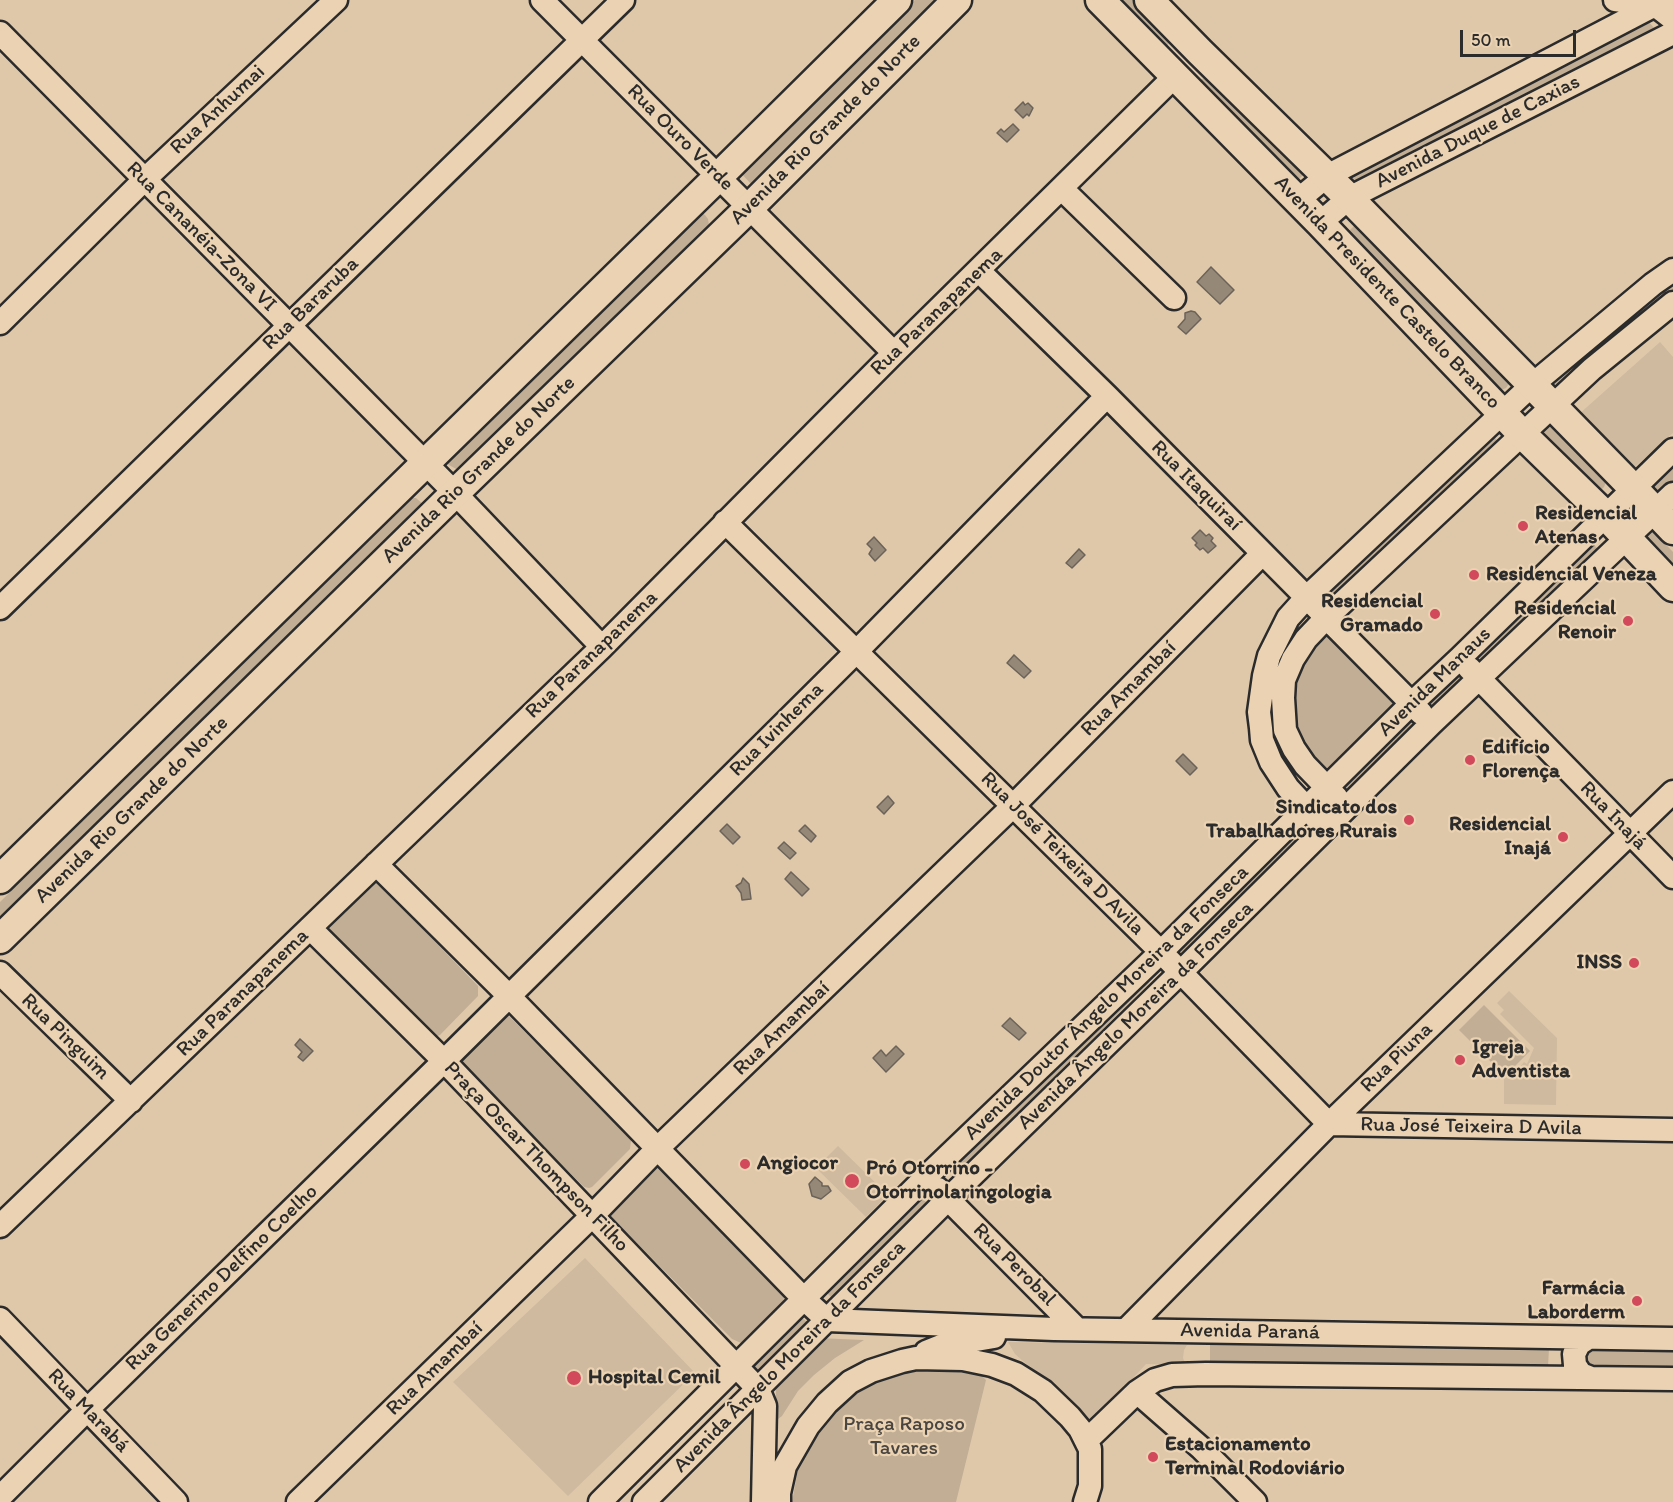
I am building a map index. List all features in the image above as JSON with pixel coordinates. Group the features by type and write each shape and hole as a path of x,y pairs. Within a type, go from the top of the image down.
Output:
{"main road":[{"name":"Avenida Rio Grande do Norte","path":"0,879 897,0"},
{"name":"Avenida Rio Grande do Norte","path":"0,939 750,207 957,0"},
{"name":"Avenida Presidente Castelo Branco","path":"1100,0 1176,75 1522,435 1605,515 1673,587"},
{"name":"Avenida Presidente Castelo Branco","path":"1149,0 1349,198 1634,488 1667,512"},
{"path":"1176,75 1200,52"}],"street":[{"name":"Rua Anhumai","path":"0,323 144,180 336,0"},
{"name":"Rua Ouro Verde","path":"542,0 894,353"},
{"name":"Rua Bararuba","path":"0,608 623,0"},
{"path":"1615,0 1666,8"},
{"name":"Avenida Duque de Caxias","path":"1298,201 1327,176 1666,8"},
{"name":"Rua Cananéia-Zona VI","path":"0,33 455,493 602,647"},
{"name":"Avenida Duque de Caxias","path":"1320,223 1349,198 1673,33"},
{"name":"Rua Paranapanema","path":"0,1226 602,647 894,353 1176,75"},
{"path":"1062,189 1174,298"},
{"path":"1326,828 1288,788 1271,762 1263,740 1259,712 1261,694 1269,656 1288,618 1307,597 1532,385 1673,270"},
{"name":"Rua Itaquiraí","path":"978,271 1107,396 1431,724"},
{"path":"1346,807 1305,765 1285,730 1284,680 1293,659 1306,639 1326,618 1552,406 1599,362 1673,303"},
{"name":"Rua Ivinhema","path":"444,1061 857,651 1107,396"},
{"name":"Avenida Manaus","path":"1327,789 1411,704 1673,450"},
{"name":"Avenida Manaus","path":"1346,807 1478,678 1627,539 1667,512"},
{"name":"Rua José Teixeira D Avila","path":"725,522 1161,952 1329,1124 1673,1131"},
{"name":"Rua Amambaí","path":"298,1502 593,1215 658,1148 1013,806 1263,554"},
{"name":"Rua Inajá","path":"1460,658 1673,877"},
{"name":"Avenida Doutor Ângelo Moreira da Fonseca","path":"610,1499 803,1298 1327,789"},
{"name":"Rua Piuna","path":"1126,1329 1329,1124 1673,792"},
{"name":"Avenida Ângelo Moreira da Fonseca","path":"644,1502 1346,807"},
{"path":"376,864 827,1320"},
{"name":"Praça Oscar Thompson Filho","path":"310,928 444,1061 759,1389"},
{"name":"Rua Pinguim","path":"0,973 131,1101"},
{"name":"Rua Generino Delfino Coelho","path":"0,1497 444,1061"},
{"name":"Rua Perobal","path":"926,1177 1065,1328"},
{"name":"Rua Marabá","path":"0,1319 176,1502"},
{"name":"Avenida Paraná","path":"827,1320 1065,1328 1673,1339"},
{"path":"916,1358 941,1346 1065,1328"},
{"path":"1553,1337 1562,1343 1568,1352 1569,1362 1565,1372 1557,1378"},
{"path":"1588,1338 1579,1344 1574,1354 1575,1365 1581,1374 1591,1378"},
{"path":"768,1502 808,1426 835,1394 850,1382 871,1371 916,1358 963,1359 992,1365 1016,1374 1043,1391 1070,1417 1087,1440 1090,1449 1090,1477 1085,1502"},
{"name":"Avenida Paraná","path":"1087,1440 1137,1392 1155,1380 1172,1375 1673,1379"},
{"path":"759,1389 765,1406 766,1425 763,1502"},
{"path":"1137,1392 1201,1448 1255,1502"},
{"path":"728,1419 742,1418 766,1425"},
{"path":"779,1502 785,1466"}],"shaded area":[{"path":"1023,102 1033,108 1029,116 1027,114 1023,118 1015,110"},
{"path":"1013,124 1019,130 1007,142 997,133 1001,129 1004,132"},
{"path":"1211,267 1234,290 1220,304 1197,282"},
{"path":"1191,311 1201,319 1186,334 1178,327 1185,319 1185,313"},
{"path":"1660,342 1673,357 1673,433 1629,472 1578,415"},
{"path":"1200,530 1206,536 1209,534 1213,538 1211,541 1216,546 1208,553 1203,548 1200,550 1192,538"},
{"path":"874,537 886,550 875,561 869,554 872,549 867,544"},
{"path":"1079,549 1085,555 1072,568 1066,563"},
{"path":"1014,655 1031,671 1024,678 1007,663"},
{"path":"1183,754 1197,768 1190,775 1176,761"},
{"path":"888,796 894,803 884,814 877,807"},
{"path":"727,824 740,837 733,844 720,831"},
{"path":"805,825 816,836 811,842 799,831"},
{"path":"784,842 796,853 790,859 778,848"},
{"path":"791,872 809,889 802,896 785,879"},
{"path":"743,878 749,884 751,899 742,900 741,893 736,886"},
{"path":"1509,991 1557,1038 1556,1105 1504,1104 1504,1077 1522,1078 1523,1073 1518,1069 1524,1062 1527,1064 1534,1048 1500,1014 1504,1010 1497,1003"},
{"path":"1010,1018 1026,1033 1019,1040 1002,1026"},
{"path":"300,1039 313,1051 303,1061 298,1057 302,1052 295,1045"},
{"path":"896,1046 904,1054 886,1072 873,1058 881,1050 886,1056"},
{"name":"Pró Otorrino - Otorrinolaringologia","path":"838,1146 888,1195 866,1217 816,1168"},
{"path":"815,1177 822,1183 822,1186 828,1186 831,1191 821,1199 812,1196 809,1184"},
{"name":"Hospital Cemil","path":"585,1258 695,1373 568,1496 453,1382"},
{"path":"1008,1342 1187,1345 1183,1358 1186,1365 1146,1364 1101,1413 1089,1419 1015,1354"}],"green space":[{"path":"915,0 940,0 751,184 739,171"},
{"path":"1109,0 1134,0 1169,34 1168,45 1163,49"},
{"path":"1648,21 1655,29 1355,184 1350,175"},
{"path":"1206,77 1303,168 1303,175 1298,180 1197,86 1200,80"},
{"path":"700,212 708,219 709,225 458,470 446,462"},
{"path":"1361,224 1510,382 1506,388 1501,390 1495,387 1351,239 1349,231"},
{"path":"1673,280 1673,294 1557,388 1549,379"},
{"path":"1552,426 1606,482 1598,493 1541,434"},
{"path":"1490,433 1500,443 1329,605 1319,594"},
{"path":"1673,464 1673,483 1660,495 1651,486"},
{"path":"412,498 416,498 425,506 0,927 0,902"},
{"path":"1648,532 1654,532 1673,552 1673,578 1643,536"},
{"path":"1589,540 1601,552 1484,666 1472,654"},
{"path":"1329,631 1394,698 1395,703 1329,768 1317,764 1298,735 1291,697 1303,652"},
{"path":"1453,670 1463,681 1431,713 1420,702"},
{"path":"1408,713 1418,724 1349,793 1338,782"},
{"path":"1299,822 1309,833 1185,958 1174,947"},
{"path":"375,880 478,986 478,996 440,1035 435,1037 325,931 325,916"},
{"path":"1147,978 1150,981 1148,984 961,1169 953,1171 950,1168"},
{"path":"1484,1005 1530,1051 1505,1076 1459,1030"},
{"path":"506,1013 631,1140 630,1149 592,1187 584,1187 458,1059"},
{"path":"651,1167 662,1168 782,1293 783,1302 741,1343 732,1339 611,1217 609,1212"},
{"path":"921,1197 929,1205 834,1300 825,1291"},
{"path":"796,1317 801,1317 807,1322 807,1328 761,1376 749,1365"},
{"path":"817,1338 864,1340 835,1358 814,1375 798,1391 778,1419 776,1381"},
{"path":"1210,1345 1549,1348 1548,1367 1210,1364"},
{"path":"1586,1351 1673,1351 1673,1369 1586,1370"},
{"name":"Praça Raposo Tavares","path":"950,1368 981,1375 986,1380 956,1502 792,1502 798,1469 810,1441 821,1423 859,1389 904,1369"}],"place":[{"name":"Residencial Atenas","path":"1523,526"},
{"name":"Residencial Veneza","path":"1474,575"},
{"name":"Residencial Gramado","path":"1435,614"},
{"name":"Residencial Renoir","path":"1628,621"},
{"name":"Edifício Florença","path":"1470,760"},
{"name":"Sindicato dos Trabalhadores Rurais","path":"1409,820"},
{"name":"Residencial Inajá","path":"1563,837"},
{"name":"INSS","path":"1634,963"},
{"name":"Igreja Adventista","path":"1460,1060"},
{"name":"Angiocor","path":"745,1164"},
{"name":"Pró Otorrino - Otorrinolaringologia","path":"852,1181"},
{"name":"Farmácia Laborderm","path":"1637,1301"},
{"name":"Hospital Cemil","path":"574,1378"},
{"name":"Estacionamento Terminal Rodoviário","path":"1153,1457"}]}
